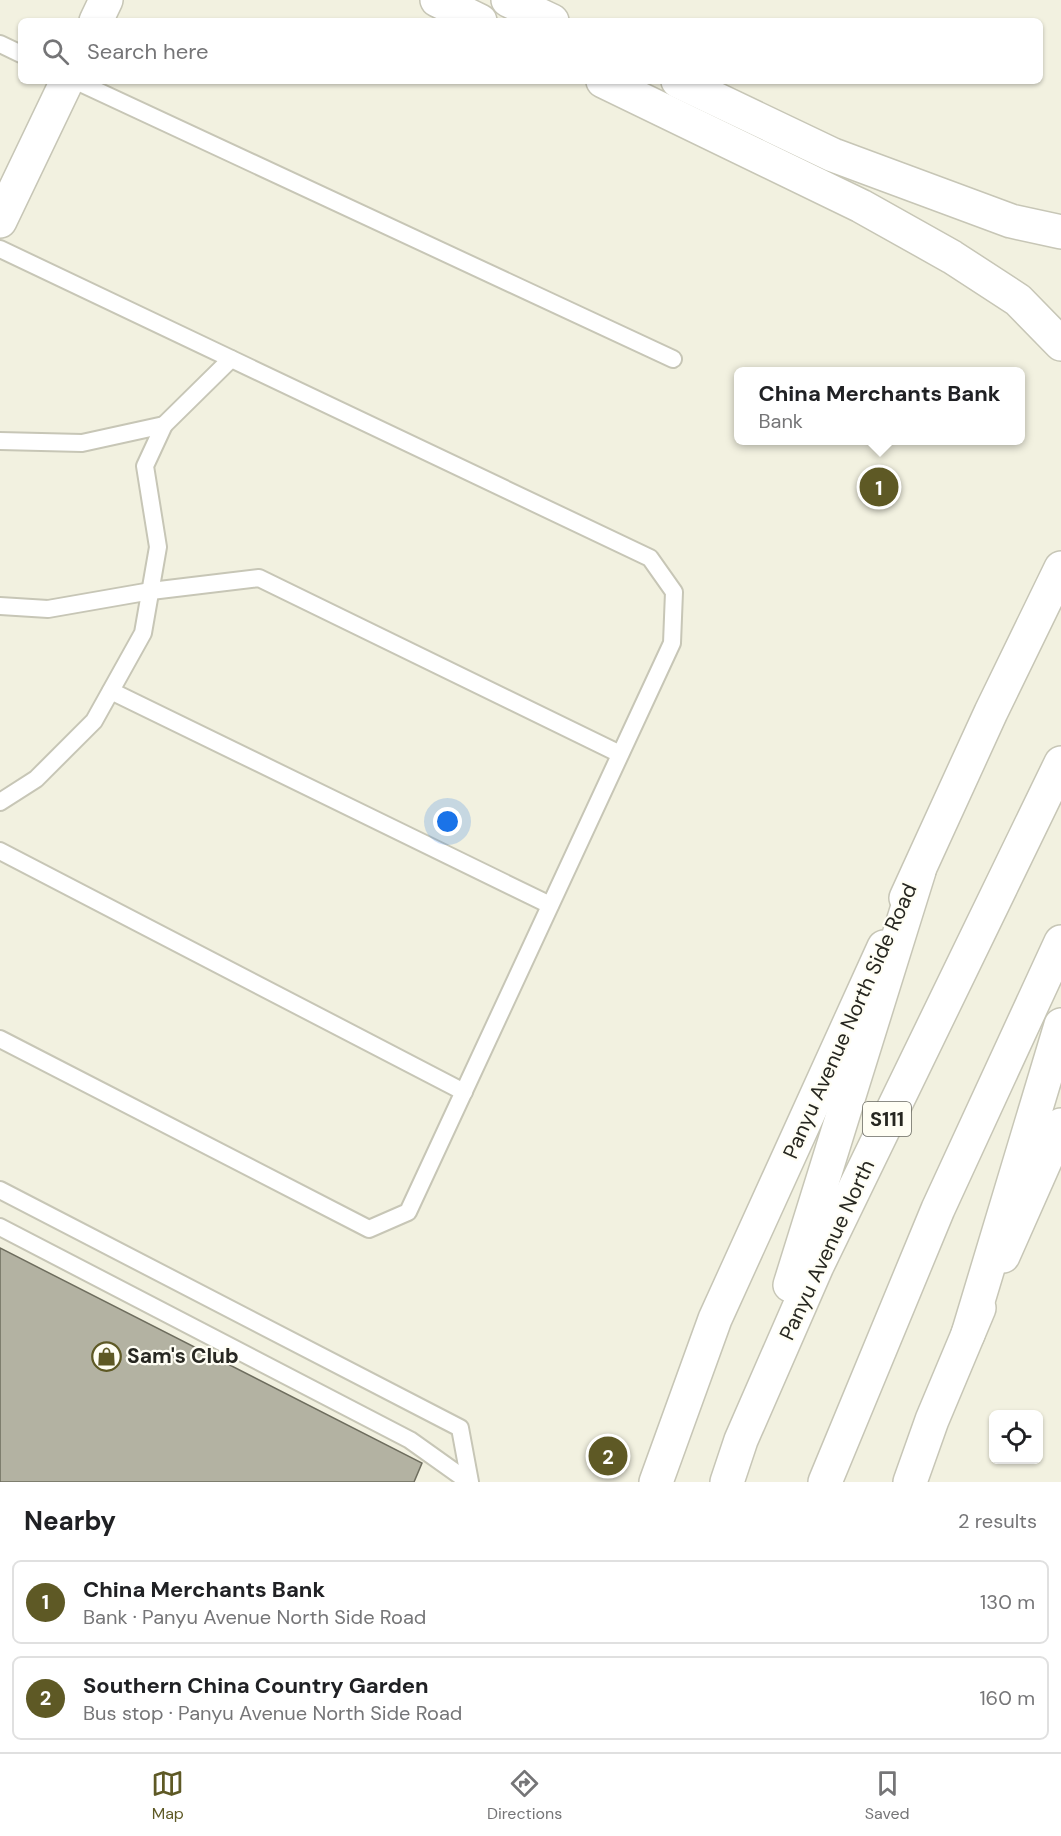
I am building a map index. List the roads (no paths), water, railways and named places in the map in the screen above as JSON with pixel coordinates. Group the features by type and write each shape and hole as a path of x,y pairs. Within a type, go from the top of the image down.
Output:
{"main road":[{"path":"97,18 106,0"},
{"path":"437,0 474,18"},
{"path":"508,0 546,18"},
{"path":"0,221 66,84"},
{"path":"609,84 861,206 952,257 1018,300 1061,344"},
{"path":"684,84 833,155 1011,220 1061,232"},
{"name":"Panyu Avenue North Side Road","path":"656,1482 715,1319 991,712 1061,568"},
{"name":"Panyu Avenue North","path":"727,1482 741,1440 822,1256 1061,763"},
{"path":"741,1440 918,871"},
{"path":"825,1482 938,1209 1061,942"},
{"path":"968,1334 1061,1025"},
{"path":"910,1482 932,1420 968,1334 1061,1125"}],"lane":[{"path":"0,44 18,53"},
{"path":"82,84 673,359"},
{"path":"0,249 650,558 674,592 672,643 408,1212 369,1229 0,1040"},
{"path":"0,802 36,779 94,721 143,633 158,547 145,466 164,425 231,359"},
{"path":"0,441 82,443 164,425"},
{"path":"0,606 48,609 151,591 259,578 620,754"},
{"path":"111,691 550,905"},
{"path":"0,851 464,1092"},
{"path":"0,1190 460,1428 470,1482"},
{"path":"0,1227 410,1440 470,1482"}],"place":[{"name":"China Merchants Bank","path":"879,487"},
{"name":"Sam's Club","path":"106,1356"},
{"name":"Southern China Country Garden","path":"608,1456"}]}
